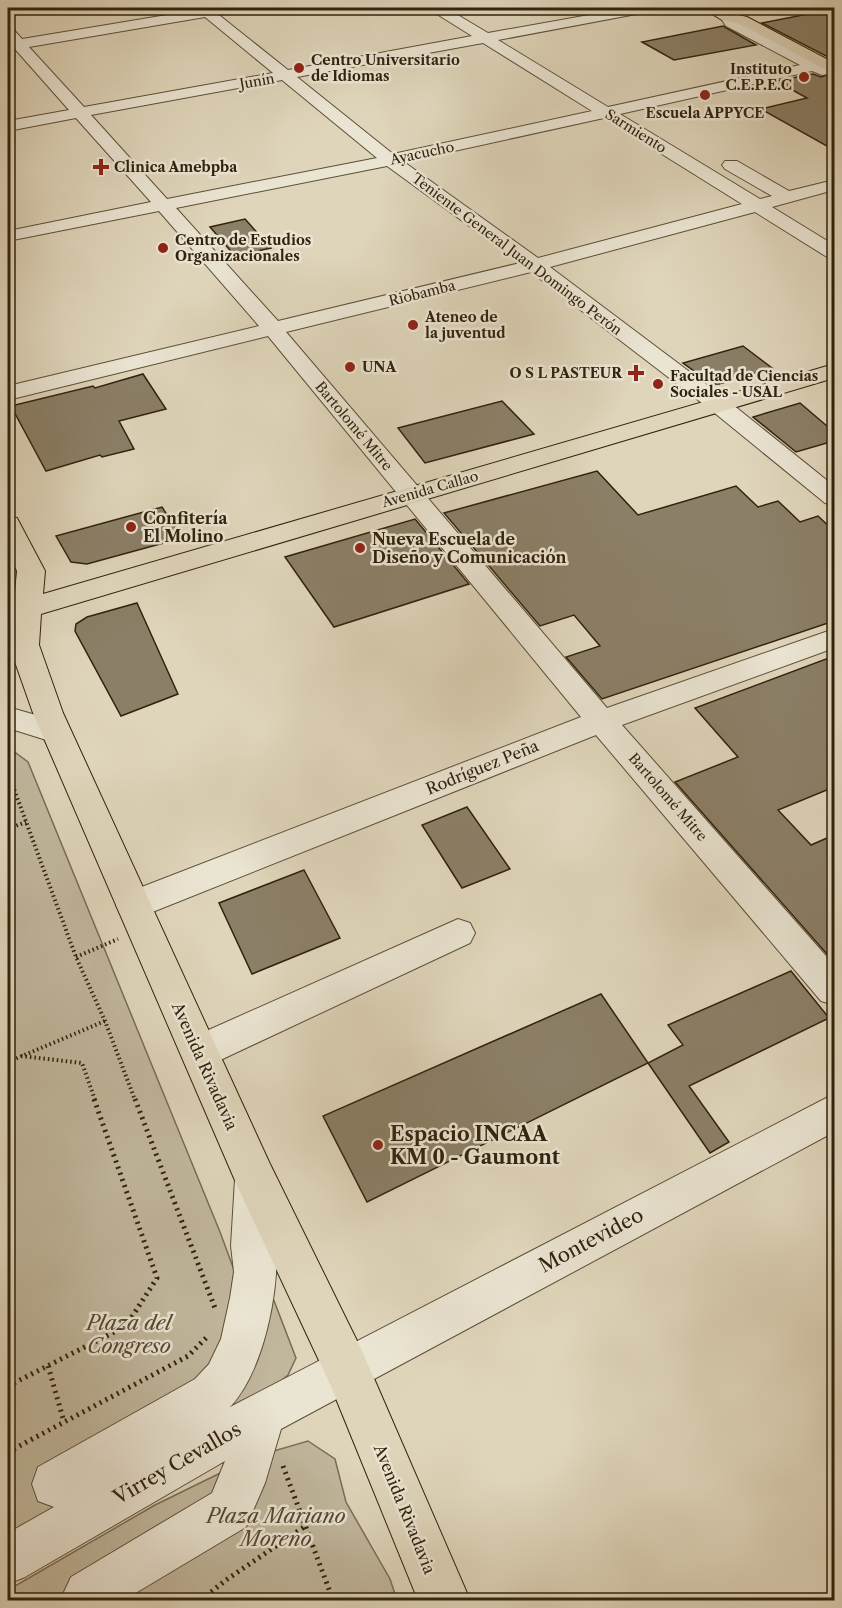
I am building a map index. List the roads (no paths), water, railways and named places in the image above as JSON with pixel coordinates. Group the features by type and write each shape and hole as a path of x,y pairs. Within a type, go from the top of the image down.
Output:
{"main road":[{"path":"709,8 742,21 827,66"},
{"name":"Avenida Callao","path":"17,611 834,371"},
{"name":"Avenida Rivadavia","path":"8,524 31,571 17,611 24,645 56,732 255,1178 348,1369 444,1600"}],"street":[{"path":"11,41 205,10 236,8"},
{"name":"Sarmiento","path":"437,8 834,253"},
{"name":"Junín","path":"8,126 647,8"},
{"name":"Teniente General Juan Domingo Perón","path":"205,10 390,159 535,265 719,405 834,498"},
{"name":"Bartolomé Mitre","path":"11,41 80,113 275,330 601,721 834,990"},
{"path":"827,66 834,78"},
{"name":"Ayacucho","path":"8,236 390,159 827,66"},
{"path":"730,165 788,198"},
{"name":"Riobamba","path":"8,393 535,265 834,185"},
{"name":"Rodríguez Peña","path":"138,916 601,721 834,638"},
{"path":"8,718 56,732"},
{"path":"199,1052 458,933"},
{"name":"Montevideo","path":"348,1369 834,1112"},
{"path":"55,1484 211,1395 225,1380 242,1342 255,1272 252,1246 255,1178"},
{"name":"Virrey Cevallos","path":"8,1560 262,1415 348,1369"},
{"path":"88,1594 229,1509 242,1483 262,1415"}],"place":[{"name":"Centro Universitario de Idiomas","path":"299,68"},
{"name":"Instituto C.E.P.E.C","path":"804,77"},
{"name":"Escuela APPYCE","path":"705,95"},
{"name":"Clinica Amebpba","path":"101,167"},
{"name":"Centro de Estudios Organizacionales","path":"163,248"},
{"name":"Ateneo de la juventud","path":"413,325"},
{"name":"UNA","path":"350,367"},
{"name":"O S L PASTEUR","path":"636,373"},
{"name":"Facultad de Ciencias Sociales - USAL","path":"658,384"},
{"name":"Confitería El Molino","path":"131,527"},
{"name":"Nueva Escuela de Diseño y Comunicación","path":"360,548"},
{"name":"Espacio INCAA KM 0 - Gaumont","path":"378,1145"}],"park label":[{"name":"Plaza del Congreso","path":"129,1334"},
{"name":"Plaza Mariano Moreno","path":"276,1528"}]}
